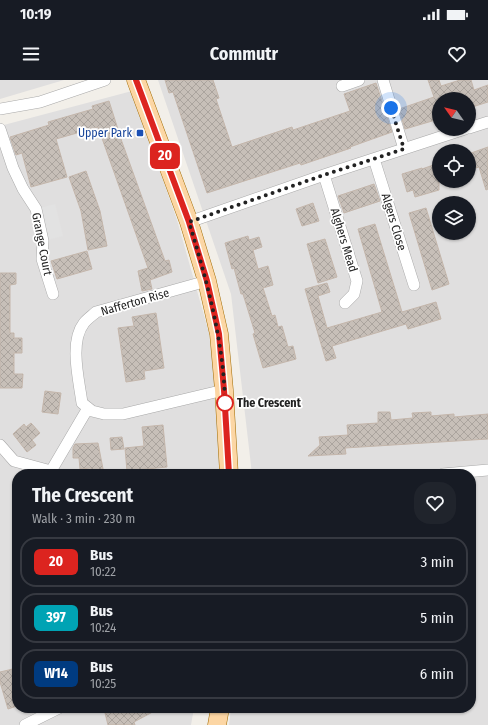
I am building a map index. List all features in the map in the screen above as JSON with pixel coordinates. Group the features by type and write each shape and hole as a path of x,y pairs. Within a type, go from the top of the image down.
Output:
{"main road":[{"path":"136,80 189,222 207,281 219,334 229,469"},
{"path":"217,725 219,713"}],"street":[{"path":"0,109 40,102 105,80"},
{"path":"342,86 359,80"},
{"path":"382,80 404,149"},
{"path":"476,126 488,122"},
{"name":"Grange Court","path":"0,129 13,168 23,189 36,209 42,241 42,259 53,294"},
{"path":"189,222 324,175 444,136"},
{"name":"Algers Close","path":"374,159 414,285"},
{"name":"Alghers Mead","path":"324,175 357,281 354,294 345,302"},
{"name":"Nafferton Rise","path":"88,408 82,403 76,358 76,341 84,323 96,312 207,281"},
{"path":"53,469 88,408 92,411 104,414 123,414 224,390"},
{"path":"0,445 14,461 39,469"},
{"path":"476,471 488,470"},
{"path":"25,725 49,713"}],"shaded area":[{"path":"0,80 64,80 0,99"},
{"path":"158,80 488,80 488,725 229,725 230,713 476,713 476,469 251,469 231,294"},
{"path":"132,91 177,220 209,333 222,442 219,469 12,469 12,713 193,713 191,725 0,725 0,126"},
{"path":"55,204 63,236 43,241 36,209"}],"building":[{"path":"165,80 213,80 219,98 216,99 232,147 292,127 293,130 350,111 344,94 376,83 392,132 301,165 300,163 207,193 173,92 169,93"},
{"path":"428,80 439,80 441,86 460,80 471,80 474,90 488,85 488,102 476,106 476,92 432,92"},
{"path":"432,98 432,121 405,129 399,109"},
{"path":"109,101 122,142 165,261 169,260 172,272 150,280 152,289 142,291 138,271 148,268 98,127 56,139 67,177 31,187 22,153 16,155 10,137 49,125 48,122 93,109 92,106"},
{"path":"488,147 488,189 486,190 479,167 476,168 476,151"},
{"path":"432,165 432,188 439,188 439,190 415,197 413,190 407,192 402,174"},
{"path":"86,171 100,211 107,246 88,250 81,211 69,177"},
{"path":"374,184 380,201 344,213 338,196"},
{"path":"313,203 319,221 302,226 296,209"},
{"path":"426,208 432,228 432,240 436,240 449,284 432,290 409,213"},
{"path":"375,224 402,312 436,302 441,319 408,329 406,324 332,346 336,358 326,361 305,289 327,283 330,292 318,296 327,328 382,312 358,229"},
{"path":"248,236 249,240 259,237 262,247 253,250 258,269 268,266 273,285 263,288 272,316 275,315 278,327 282,326 288,347 293,346 296,359 263,368 253,334 255,333 243,294 241,294 234,268 232,269 225,243"},
{"path":"325,239 337,277 318,283 307,244"},
{"path":"87,251 92,269 57,279 51,261"},
{"path":"0,273 16,273 16,284 10,285 10,333 14,333 14,338 22,338 22,353 14,353 14,374 23,374 22,388 0,388"},
{"path":"156,313 164,368 144,371 145,379 126,382 118,328 134,326 132,317"},
{"path":"45,391 61,393 58,414 42,412"},
{"path":"378,412 390,412 391,420 413,418 412,413 431,412 431,416 454,414 454,417 488,414 488,439 345,448 346,454 308,456 320,445 319,437 348,435 347,425 378,423"},
{"path":"31,423 40,433 32,440 36,445 27,452 13,434 24,424 26,427"},
{"path":"163,425 167,467 127,469 125,448 144,446 142,427"},
{"path":"122,437 124,449 111,450 110,438"},
{"path":"98,443 103,469 80,469 79,458 73,458 73,448 75,444"},
{"path":"12,669 12,708 8,709 0,682 0,672"},
{"path":"105,713 151,713 134,722 135,725 108,725"}],"bus line":[{"name":"20","path":"136,80 189,222 207,281 219,334 229,469"}],"place":[{"name":"Upper Park","path":"140,133"},
{"name":"The Crescent","path":"225,403"}],"route":[{"path":"225,403 219,334 207,281 189,222 404,149 391,108"}]}
